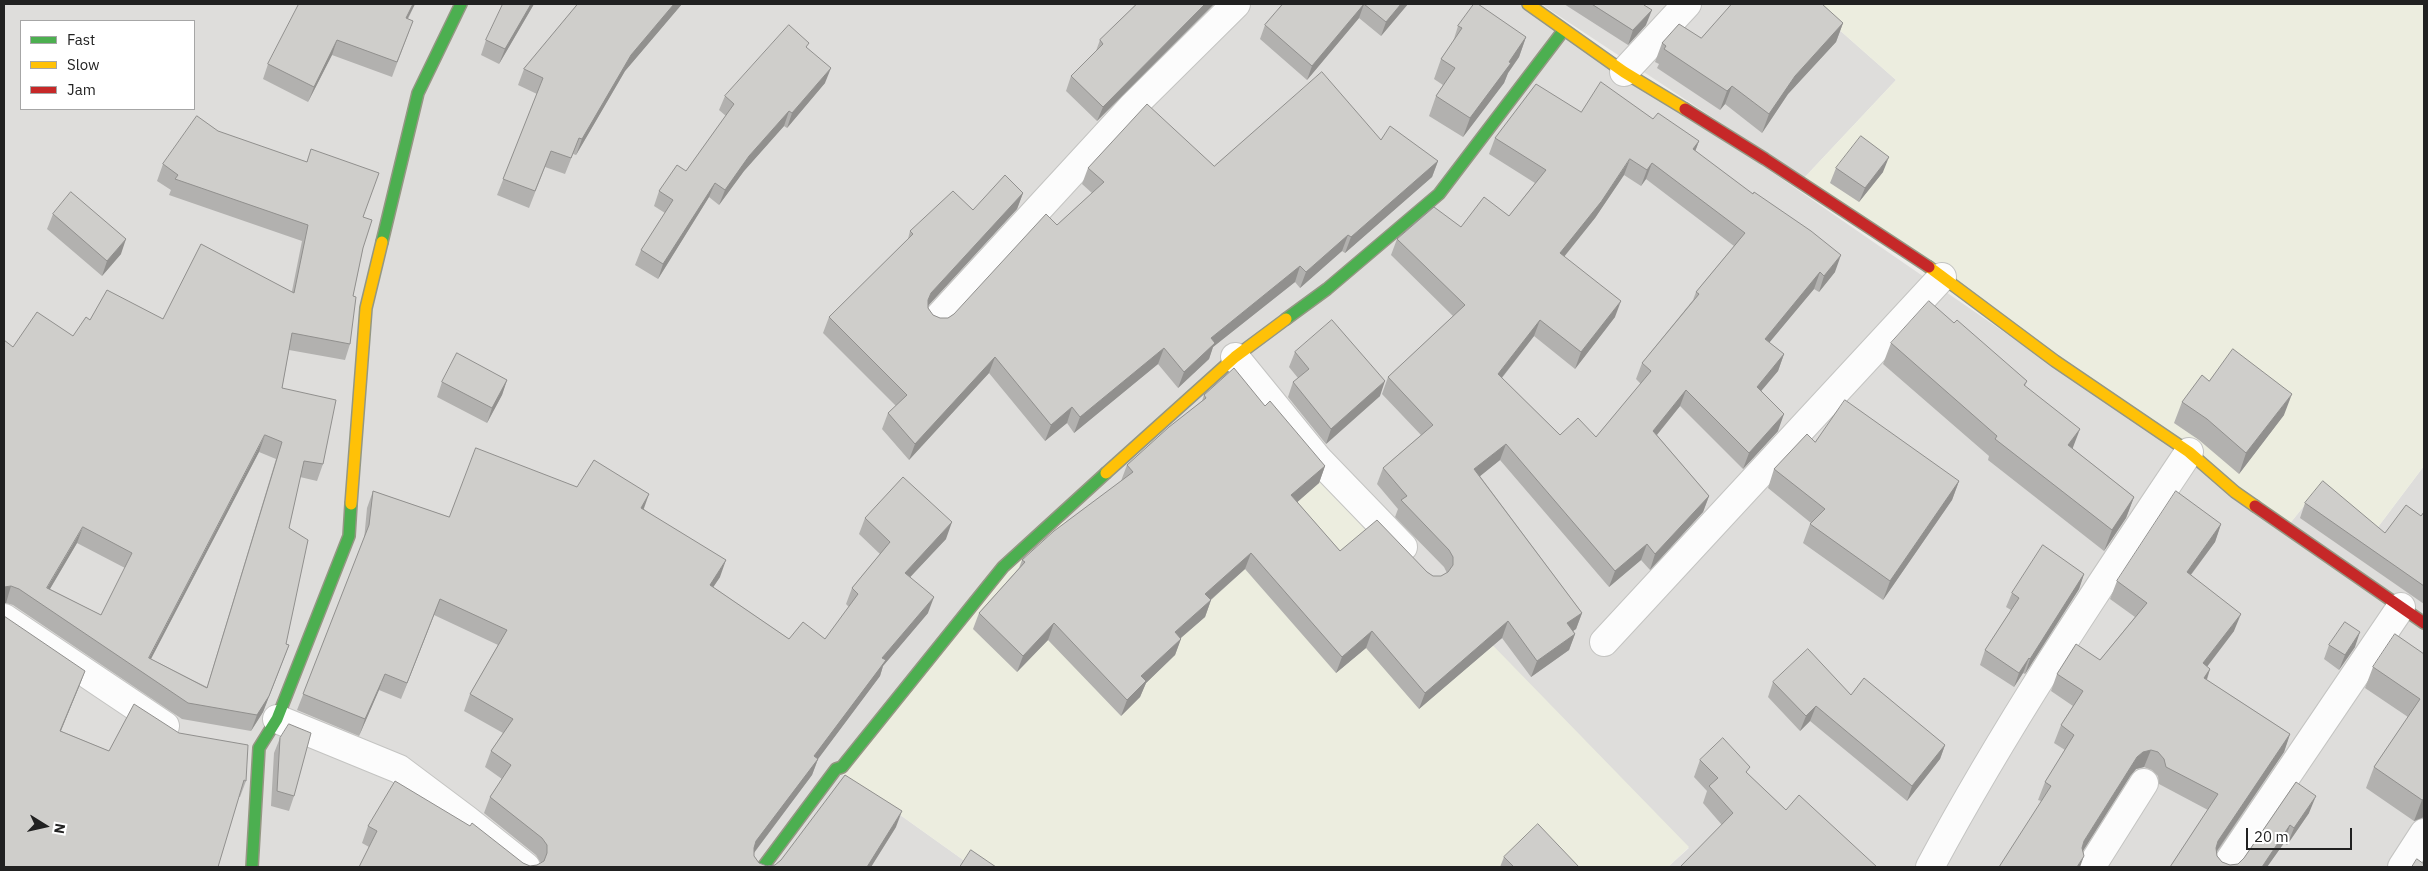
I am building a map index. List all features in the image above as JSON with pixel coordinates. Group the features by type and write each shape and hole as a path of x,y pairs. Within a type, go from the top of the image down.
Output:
{"street":[{"path":"254,866 259,748 277,718 350,536 366,308 418,93 461,4"},
{"path":"937,319 1132,108 1236,4"},
{"path":"1528,4 1563,31 1624,72 1766,159 1942,276 2055,361 2189,452 2235,492 2424,623"},
{"path":"1624,72 1686,4"},
{"path":"764,867 836,769 842,767 1003,567 1235,357 1327,289 1439,194 1563,31"},
{"path":"1604,642 1942,276"},
{"path":"1235,357 1318,459 1418,563"},
{"path":"1930,867 1968,797 2066,638 2189,452"},
{"path":"2225,867 2400,607"},
{"path":"4,618 176,734 186,735"},
{"path":"277,718 399,769 468,820 526,867"},
{"path":"231,743 259,748"},
{"path":"2091,867 2144,783"},
{"path":"2402,867 2424,833"}],"shaded area":[{"path":"4,4 1528,4 2287,527 2317,490 2372,535 2424,466 2424,867 1668,867 1689,848 837,770 973,867 4,867"},
{"path":"1541,4 1640,4 1645,7 1648,4 1810,4 1896,80 1804,178"},
{"path":"1810,4 2424,4 2424,466 2372,535 2317,490 2287,527 1804,178 1896,80"},
{"path":"1296,443 1689,847 1668,867 973,867 836,769 1042,529"}],"building":[{"path":"299,4 413,4 406,18 413,21 397,62 337,40 314,87 268,64"},
{"path":"503,4 531,4 505,49 486,40"},
{"path":"578,4 674,4 631,55 582,139 579,138 571,158 551,151 535,191 503,179 543,78 524,69"},
{"path":"1137,4 1205,4 1103,107 1071,76 1103,44 1100,40"},
{"path":"1283,4 1364,4 1312,66 1265,25"},
{"path":"1364,4 1401,4 1386,22"},
{"path":"1474,4 1478,4 1526,37 1509,62 1511,63 1470,118 1436,96 1455,68 1441,59 1462,28 1458,26"},
{"path":"1592,4 1645,4 1652,10 1633,30"},
{"path":"1732,4 1822,4 1843,23 1795,76 1769,114 1732,86 1727,91 1664,49 1666,46 1662,43 1679,24 1701,38"},
{"path":"789,25 809,43 806,47 831,68 792,113 789,111 749,156 725,190 715,183 663,264 641,250 673,200 659,191 677,165 686,171 734,104 725,96"},
{"path":"1322,72 1381,140 1390,126 1438,161 1351,237 1348,235 1306,272 1300,266 1211,338 1215,343 1184,372 1164,348 1080,417 1072,407 1051,425 995,357 915,444 888,413 907,395 829,317 913,234 910,231 953,191 973,210 1005,175 1023,193 931,293 928,300 928,308 933,315 940,318 948,318 954,314 1046,214 1057,225 1104,182 1088,168 1147,104 1214,166"},
{"path":"1601,82 1653,119 1658,113 1699,141 1693,149 1753,194 1754,192 1811,231 1841,255 1824,276 1820,272 1765,339 1784,354 1757,387 1784,414 1749,453 1686,390 1653,431 1709,496 1655,554 1647,544 1615,571 1506,444 1474,469 1582,613 1567,623 1575,634 1537,661 1508,621 1425,693 1372,631 1342,657 1251,553 1205,594 1211,600 1175,632 1181,639 1141,676 1146,681 1127,700 1054,623 1023,656 979,613 1025,562 1022,560 1054,531 1133,472 1127,465 1169,427 1206,398 1204,395 1234,368 1265,406 1270,401 1325,466 1291,495 1340,551 1377,520 1427,572 1433,576 1441,576 1448,572 1453,565 1453,557 1449,550 1401,500 1407,496 1383,468 1433,425 1388,377 1465,305 1397,239 1434,207 1461,227 1484,197 1509,216 1546,170 1495,138 1536,84 1581,112","holes":["1630,159 1647,170 1652,163 1745,233 1696,292 1699,294 1642,363 1651,371 1596,437 1578,418 1560,435 1498,374 1540,320 1581,352 1621,301 1560,253 1601,202"]},
{"path":"197,116 218,131 307,162 311,149 379,173 363,217 372,220 363,248 353,296 356,297 350,344 292,333 282,388 336,400 323,464 304,461 289,528 308,540 286,644 289,645 269,696 257,715 188,703 19,589 11,586 4,587 4,340 13,347 37,312 73,336 86,317 90,320 107,290 163,319 201,244 294,293 308,225 175,179 178,175 163,164","holes":["265,435 282,442 207,688 149,658","83,527 132,553 101,615 47,588"]},
{"path":"1861,136 1889,157 1865,188 1836,168"},
{"path":"71,192 126,239 107,261 53,214"},
{"path":"1929,301 1954,323 1957,320 2027,381 2024,385 2080,429 2068,445 2134,497 2112,530 1995,439 1997,436 1891,343"},
{"path":"1332,320 1385,381 1331,429 1293,382 1309,369 1295,352"},
{"path":"2233,349 2292,394 2246,453 2207,419 2182,402 2202,375 2209,381"},
{"path":"457,353 507,380 492,408 442,382"},
{"path":"1845,400 1959,481 1890,581 1810,524 1825,509 1774,469 1807,434 1815,442"},
{"path":"476,448 577,487 594,460 649,494 641,508 726,560 710,585 789,639 803,622 825,639 858,594 852,588 890,542 865,518 903,477 952,522 905,573 934,597 882,658 886,660 814,756 818,759 756,841 754,848 754,856 759,863 767,866 775,865 781,860 845,775 902,811 867,867 359,867 377,831 368,826 395,781 470,826 472,823 523,863 530,866 537,865 544,861 547,853 547,845 542,838 490,797 511,765 491,751 513,719 470,694 507,630 440,599 407,683 385,674 365,719 303,694 369,525 373,491 449,517"},
{"path":"2323,481 2385,533 2406,505 2421,516 2424,512 2424,586 2305,503"},
{"path":"2176,491 2221,524 2187,572 2241,614 2203,663 2210,669 2204,678 2290,734 2218,841 2216,848 2217,856 2222,862 2230,865 2238,864 2296,782 2316,796 2294,828 2290,825 2262,867 2170,867 2218,794 2166,767 2164,759 2158,752 2151,750 2143,752 2137,757 2084,841 2082,848 2084,856 2077,867 1999,867 2051,786 2045,782 2074,735 2061,725 2083,691 2057,674 2076,644 2100,660 2147,603 2117,581"},
{"path":"2043,545 2084,574 2030,659 2019,673 1985,650 2019,598 2012,593"},
{"path":"4,616 85,671 60,731 109,751 134,704 179,733 248,745 246,781 244,780 218,867 4,867"},
{"path":"2345,622 2360,632 2345,655 2329,645"},
{"path":"2395,634 2424,654 2424,799 2422,800 2374,767 2420,699 2373,667"},
{"path":"1808,649 1851,695 1864,678 1945,745 1912,786 1816,706 1806,716 1773,682"},
{"path":"289,724 311,733 294,796 277,791 280,738"},
{"path":"1723,738 1750,767 1746,772 1786,810 1799,795 1877,867 1680,867 1733,813 1709,786 1718,778 1700,760"},
{"path":"1538,824 1579,867 1514,867 1504,857"},
{"path":"971,850 996,867 960,867"},
{"path":"2417,859 2424,864 2424,867 2412,867"}],"traffic: fast":[{"path":"382,242 418,93 461,4"},
{"path":"1286,319 1327,289 1439,194 1563,31"},
{"path":"763,867 836,769 842,767 1003,567 1106,473"},
{"path":"252,867 259,748 277,719 349,536 351,504"}],"traffic: slow":[{"path":"1528,4 1624,72 1685,109"},
{"path":"351,504 366,308 382,242"},
{"path":"1929,267 2055,361 2189,452 2235,492 2255,506"},
{"path":"1106,473 1235,357 1286,319"}],"traffic: jam":[{"path":"1685,109 1765,159 1929,267"},
{"path":"2255,506 2424,623"}]}
